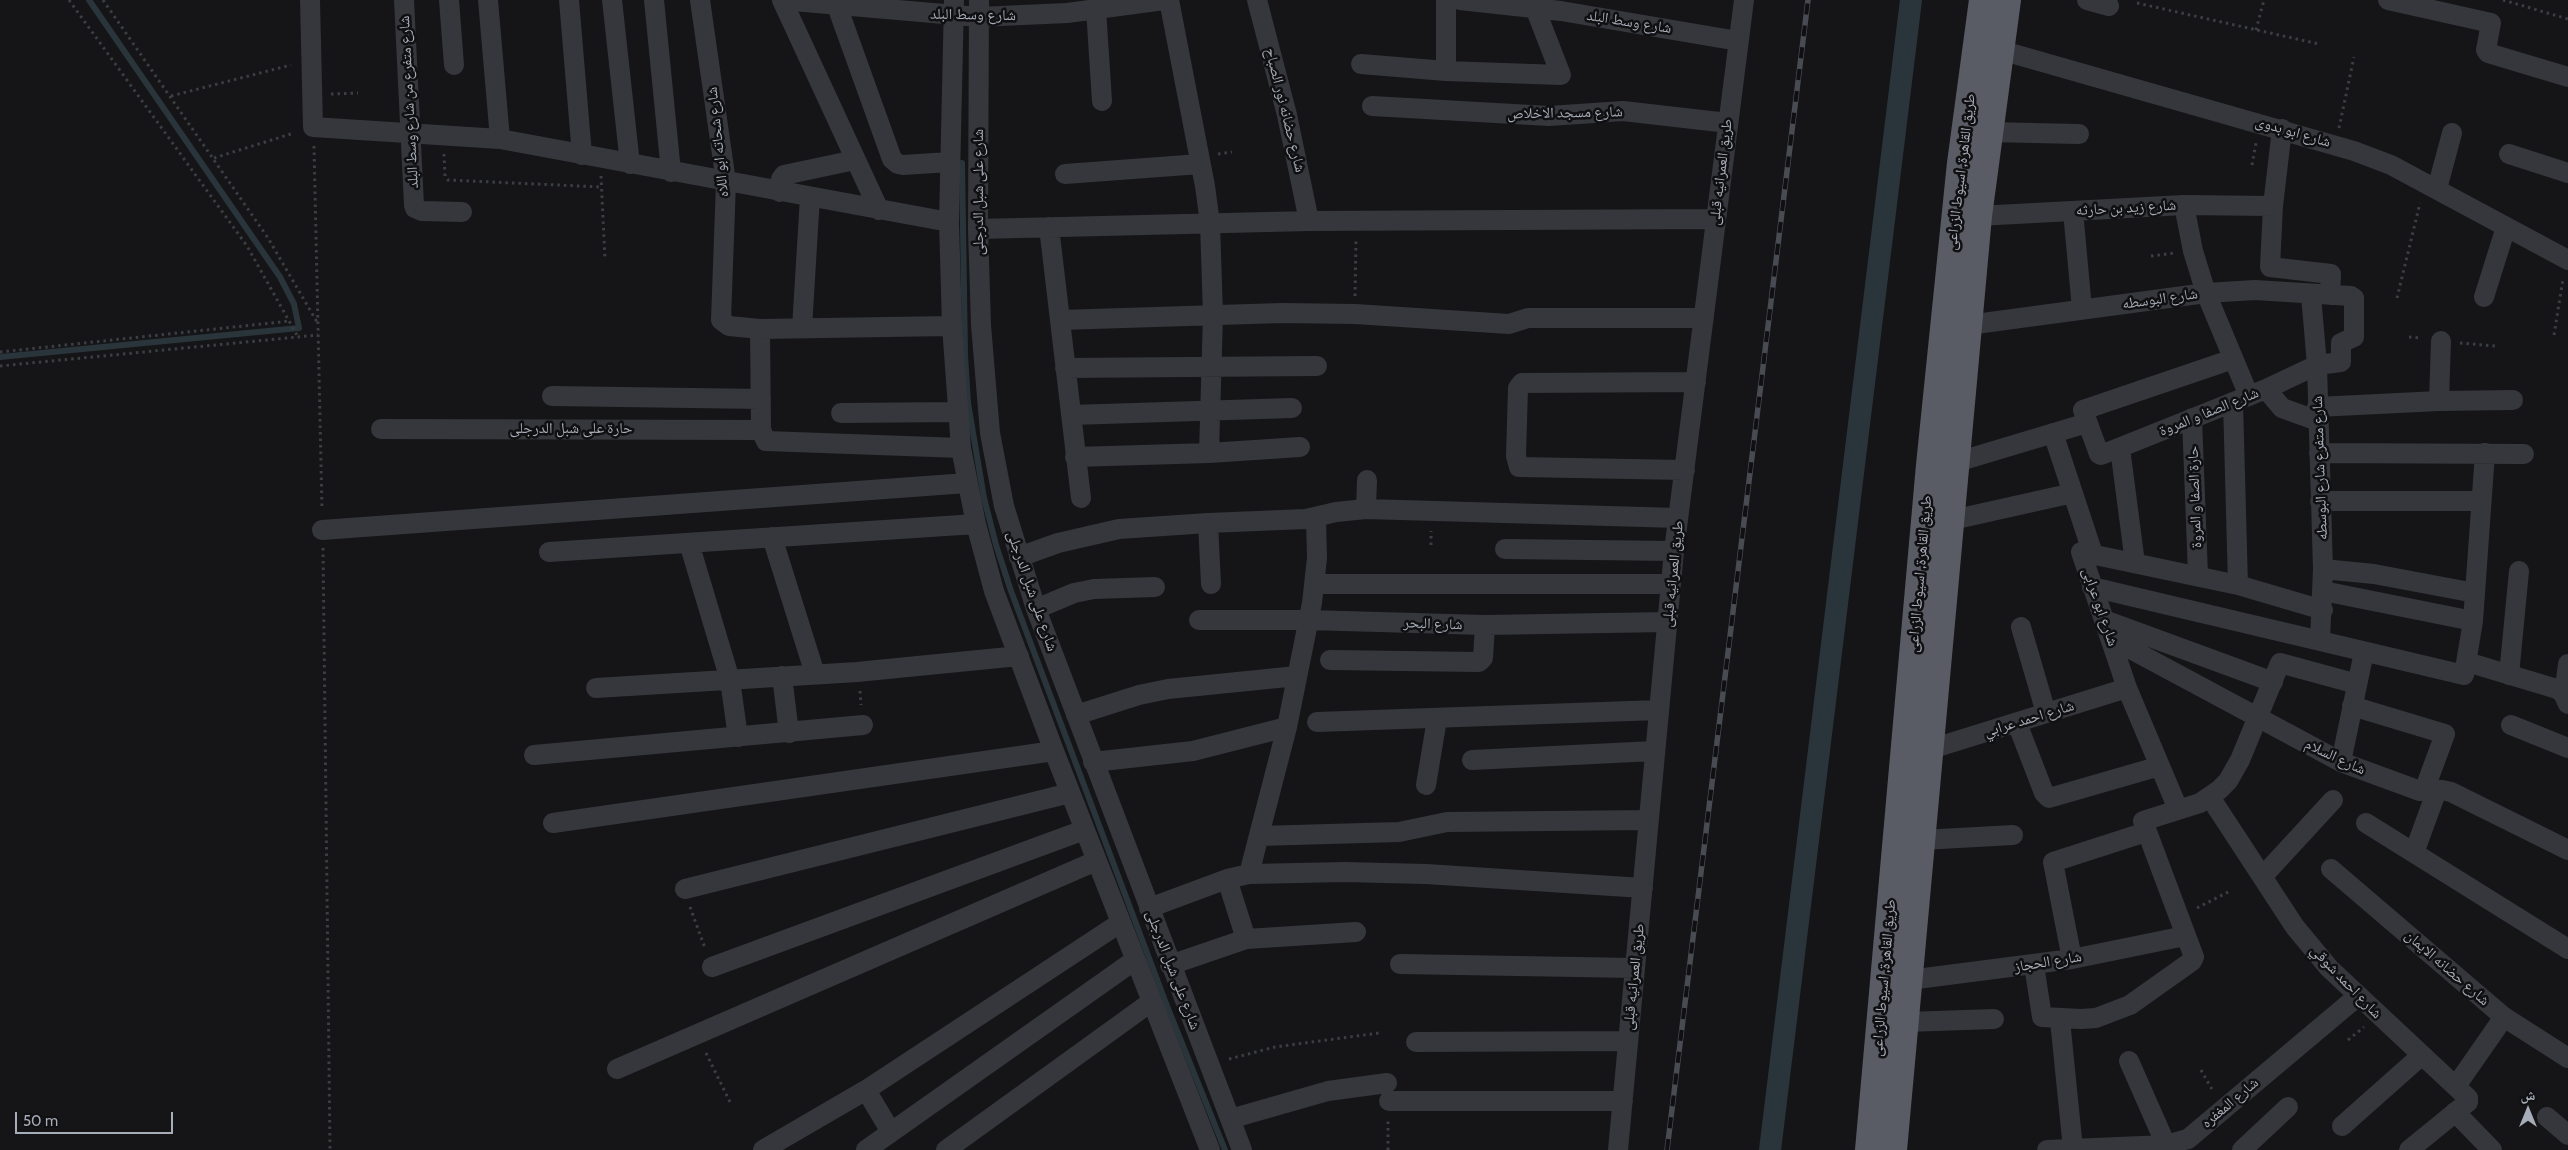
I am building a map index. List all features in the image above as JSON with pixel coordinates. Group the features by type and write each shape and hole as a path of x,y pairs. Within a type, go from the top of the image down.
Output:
{"highway":[{"name":"طريق القاهرة, اسيوط الزراعى","path":"1893,1150 1931,749 1921,716 1961,163 1983,0"},
{"name":"طريق القاهرة, اسيوط الزراعى","path":"1868,1150 1921,716 1952,520 1978,216 2007,0"}],"street":[{"path":"310,0 313,127 500,139 949,222"},
{"name":"شارع متفرع من شارع وسط البلد","path":"404,0 414,205 415,208 422,210 462,212"},
{"path":"449,0 454,65"},
{"path":"488,0 500,139"},
{"path":"569,0 591,157"},
{"path":"612,0 630,164"},
{"path":"654,0 671,172"},
{"name":"شارع شحاته ابو اللاه","path":"700,0 726,182 721,320 729,326 760,329"},
{"path":"782,0 878,210"},
{"name":"شارع وسط البلد","path":"782,0 837,6 979,9 1038,15 1109,5 1164,0"},
{"path":"1169,0 1210,223 1213,315 1209,453"},
{"name":"شارع حضانه نور الصباح","path":"1257,0 1296,152 1309,221"},
{"path":"1446,0 1446,71"},
{"name":"شارع وسط البلد","path":"1468,0 1507,2 1534,8 1563,6 1738,41"},
{"name":"طريق العمرانيه قبلى","path":"1618,1150 1674,551 1744,0"},
{"path":"2087,0 2109,6"},
{"path":"2388,0 2491,23 2486,50 2488,53 2568,77"},
{"path":"1102,101 1109,5"},
{"path":"837,6 892,159 898,164 903,165 950,162"},
{"name":"شارع على شبل الدرجلى","path":"954,8 949,222 952,326 961,448 976,524 994,591 1084,830 1210,1150"},
{"path":"1361,64 1446,71 1562,75 1534,8"},
{"name":"شارع على شبل الدرجلى","path":"979,9 978,229 981,325 990,433 1004,506 1036,609 1242,1150"},
{"name":"شارع ابو بدوى","path":"2000,50 2335,144 2391,165 2506,227 2567,256"},
{"name":"شارع مسجد الاخلاص","path":"1372,106 1540,115 1623,111 1728,122"},
{"path":"2273,206 2282,129"},
{"path":"1989,132 2079,134"},
{"path":"2431,186 2452,133"},
{"path":"2509,154 2568,172"},
{"path":"780,192 781,177 787,174 855,160"},
{"path":"1065,174 1200,164"},
{"path":"802,328 810,197"},
{"path":"2184,205 2193,251 2206,293 2249,395 2238,585"},
{"name":"شارع زيد بن حارثه","path":"1978,216 2184,205 2273,206"},
{"name":"شارع متفرع شارع البوسطه","path":"2273,206 2270,266 2331,274 2320,295 2317,365 2323,569 2320,641"},
{"path":"2074,211 2082,309"},
{"path":"978,229 1309,221 1715,219"},
{"path":"1049,227 1081,498"},
{"path":"2484,297 2506,227"},
{"name":"شارع البوسطه","path":"1968,325 2206,293 2255,290 2353,296"},
{"name":"شارع الصفا و المروة","path":"2087,423 2100,455 2249,395 2317,365 2340,362 2340,343 2354,337 2353,296"},
{"path":"1060,320 1213,315 1355,314 1509,324 1528,318 1704,318"},
{"path":"766,436 761,399 760,329 952,326"},
{"path":"2439,401 2441,341"},
{"path":"1957,462 2087,423 2084,410 2233,359"},
{"path":"1065,368 1317,366"},
{"path":"1685,470 1519,467 1516,456 1518,388 1522,383 1696,382"},
{"path":"2249,395 2282,408 2318,414 2439,401 2513,400"},
{"path":"552,396 761,399"},
{"path":"1071,415 1211,409 1292,408"},
{"path":"841,413 957,412"},
{"name":"حارة الصفا و المروة","path":"2192,418 2198,575"},
{"name":"حارة على شبل الدرجلى","path":"381,429 766,436 961,448"},
{"path":"2052,433 2093,554"},
{"path":"1076,457 1209,453 1300,447"},
{"path":"2120,448 2135,563"},
{"path":"2319,453 2524,454"},
{"path":"2092,587 2462,676 2465,674 2473,621 2485,453"},
{"path":"1366,509 1367,480"},
{"path":"322,530 967,483"},
{"path":"1952,520 2072,493"},
{"path":"2320,501 2481,501"},
{"path":"1019,557 1058,543 1119,529 1208,522 1316,518 1336,512 1366,509 1678,518"},
{"path":"1249,874 1287,727 1316,584 1316,518"},
{"path":"1208,522 1211,584"},
{"path":"549,552 976,524"},
{"path":"772,537 815,674"},
{"path":"689,543 730,680 738,737"},
{"path":"1505,549 1674,551"},
{"name":"شارع ابو عرابى","path":"2178,810 2128,688 2081,552 2198,575 2238,585 2323,600 2473,621"},
{"path":"2323,569 2374,574 2475,594"},
{"path":"2509,674 2519,571"},
{"path":"1316,584 1671,584"},
{"path":"1036,609 1068,596 1094,589 1155,587"},
{"name":"شارع البحر","path":"1199,620 1308,620 1485,625 1668,622"},
{"path":"2104,620 2272,682"},
{"path":"1330,660 1479,662 1483,658 1485,625"},
{"path":"2021,627 2046,714"},
{"name":"شارع السلام","path":"2110,638 2341,762 2430,791 2451,792 2568,850"},
{"path":"2341,762 2364,652"},
{"path":"596,688 857,672 1019,656"},
{"path":"2467,662 2557,689 2566,700"},
{"path":"2072,959 2053,862 2144,827 2210,797 2219,790 2235,771 2280,663 2357,684"},
{"path":"2566,700 2568,664"},
{"path":"782,676 789,733"},
{"path":"1076,715 1139,695 1168,689 1297,676"},
{"name":"شارع احمد عرابي","path":"1931,749 2128,688"},
{"path":"2352,706 2445,734 2414,853"},
{"path":"1317,722 1659,710"},
{"path":"1426,786 1437,719"},
{"path":"2017,723 2044,793 2049,798 2160,766"},
{"path":"534,754 863,725"},
{"path":"2511,725 2568,748"},
{"path":"1093,762 1193,751 1287,727"},
{"path":"553,823 1054,751"},
{"path":"1472,760 1654,751"},
{"path":"685,890 1070,793"},
{"name":"شارع احمد شوقي","path":"2210,797 2295,927 2329,968 2422,1055 2460,1099 2492,1150"},
{"path":"2263,876 2333,800"},
{"path":"1259,836 1399,832 1447,822 1648,820"},
{"path":"2366,823 2568,950"},
{"path":"2052,1019 2096,1018 2130,1005 2194,959 2144,827"},
{"path":"712,967 1084,830"},
{"path":"1922,840 2013,835"},
{"path":"617,1069 1096,861"},
{"name":"شارع حضانه الايمان","path":"2331,869 2504,1017 2568,1058"},
{"path":"1149,908 1228,879 1249,874 1345,872 1426,874 1643,888"},
{"path":"1228,879 1246,939"},
{"path":"763,1150 866,1090 1120,923"},
{"name":"شارع الحجاز","path":"1909,980 2072,959 2182,927"},
{"path":"1170,965 1246,939 1356,932"},
{"path":"866,1150 1135,960"},
{"path":"1400,964 1635,968"},
{"path":"2034,965 2052,1019 2073,1149"},
{"name":"شارع المغفره","path":"2175,1146 2195,1133 2358,996"},
{"path":"946,1150 1151,1002"},
{"path":"2409,1150 2460,1099 2504,1017"},
{"path":"1906,1022 1994,1018"},
{"path":"1416,1042 1628,1041"},
{"path":"2342,1126 2422,1055"},
{"path":"2047,1150 2175,1146 2129,1061"},
{"path":"866,1090 891,1132"},
{"path":"1230,1119 1328,1090 1623,1101"},
{"path":"2242,1150 2288,1106"},
{"path":"2547,1117 2568,1135"}],"path":[{"path":"69,0 247,246 298,337"},
{"path":"103,0 268,238 318,323"},
{"path":"2256,30 2264,0"},
{"path":"2503,0 2568,18"},
{"path":"2137,3 2319,44"},
{"path":"2335,144 2354,58"},
{"path":"171,96 312,60"},
{"path":"312,95 358,93"},
{"path":"214,158 313,127 322,530 330,1150"},
{"path":"591,157 601,187 605,259"},
{"path":"446,178 601,187"},
{"path":"2397,298 2431,186"},
{"path":"1355,314 1356,221"},
{"path":"2554,335 2567,256"},
{"path":"0,352 290,321"},
{"path":"0,366 318,335"},
{"path":"857,672 863,725"},
{"path":"685,890 712,967"},
{"path":"2182,927 2230,890"},
{"path":"1209,1064 1275,1047 1379,1033"},
{"path":"697,1034 730,1102"}],"waterway":[{"path":"0,357 299,328 294,304 280,277 89,0"},
{"path":"1770,1150 1911,0"},
{"path":"962,163 965,355 968,403 984,498 996,545 1011,591 1167,1006 1225,1150"}],"railway":[{"path":"1667,1150 1808,0"}]}
